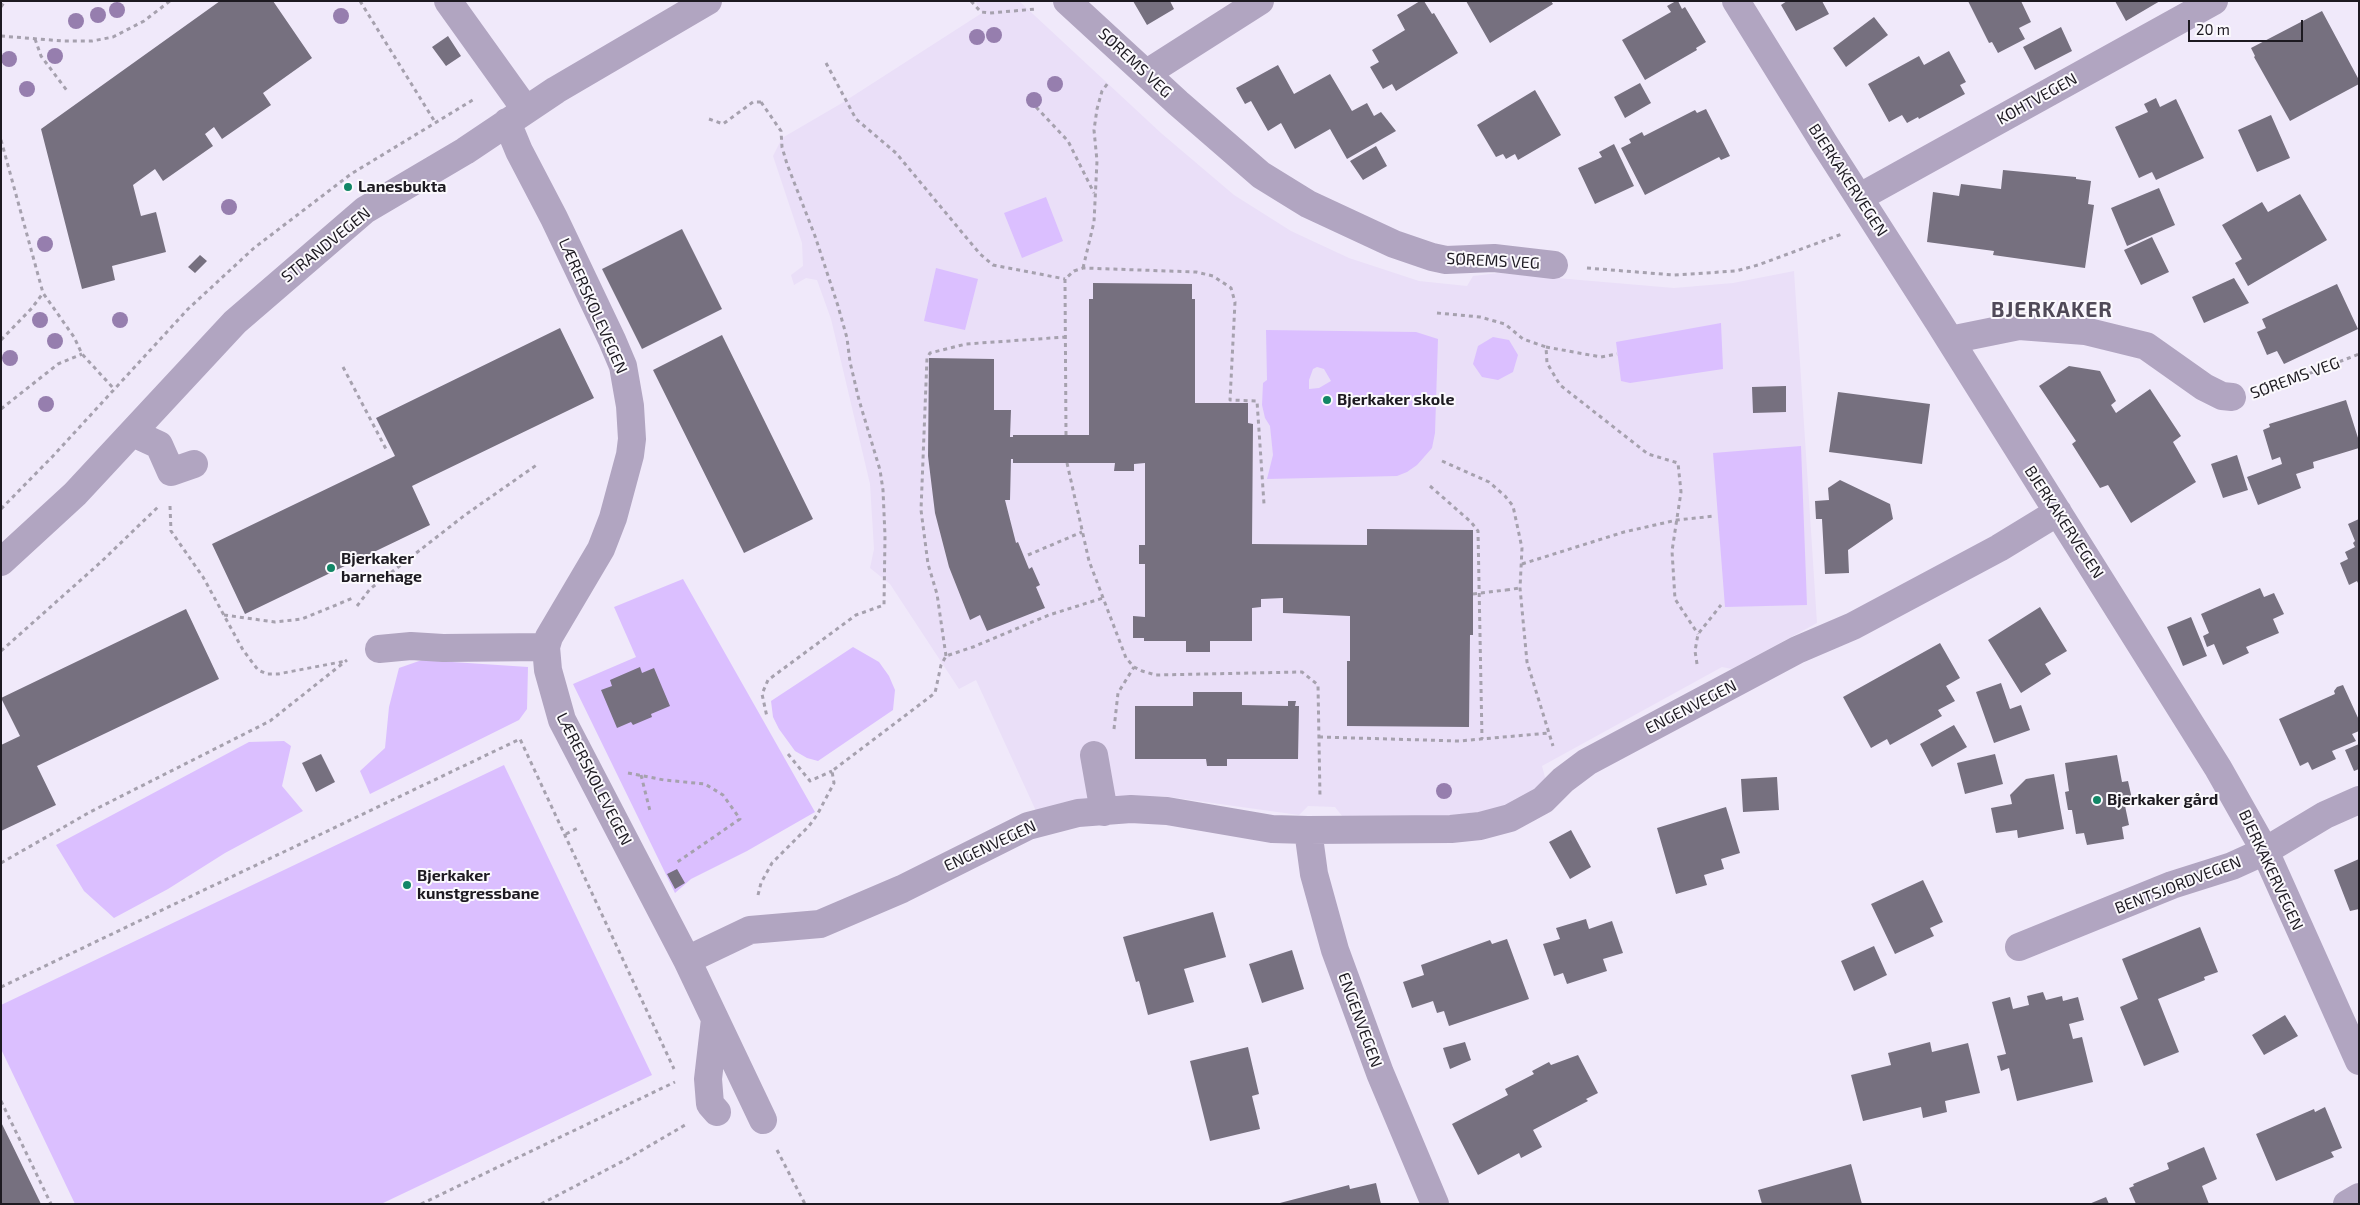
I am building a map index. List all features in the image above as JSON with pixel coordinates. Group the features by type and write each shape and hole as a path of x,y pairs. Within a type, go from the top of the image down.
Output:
{"street":[{"name":"LÆRERSKOLEVEGEN","path":"448,1 516,116 519,152 554,218 612,340 623,366 630,406 632,439 630,455 610,526 601,549 546,647 548,670 562,720 687,960 763,1120"},
{"name":"STRANDVEGEN","path":"1,562 75,494 235,322 365,210 465,151 516,116 708,1"},
{"name":"SØREMS VEG","path":"1067,1 1261,175 1308,204 1371,234 1432,257 1446,260 1494,258 1554,265"},
{"path":"1147,74 1260,1"},
{"name":"BJERKAKERVEGEN","path":"1736,1 1824,144 1860,197 2218,768 2265,851 2359,1061"},
{"name":"KOHTVEGEN","path":"1860,197 2214,1"},
{"name":"SØREMS VEG","path":"1950,340 2019,326 2085,331 2146,346 2204,387 2222,396 2232,397"},
{"path":"133,433 159,445 178,477"},
{"name":"ENGENVEGEN","path":"687,960 750,930 820,924 902,889 1028,826 1078,813 1131,809 1167,811 1272,829 1314,830 1431,830 1480,826 1510,818 1547,796 1563,780 1587,762 1813,642 1853,626 1999,548 2058,512"},
{"path":"379,648 411,646 443,648 546,647"},
{"path":"1094,755 1104,812"},
{"name":"BENTSJORDVEGEN","path":"2019,947 2172,885 2232,866 2265,851 2325,815 2359,800"},
{"name":"ENGENVEGEN","path":"1314,830 1314,874 1335,950 1380,1073 1435,1204"},
{"path":"715,1019 708,1079 710,1104 717,1112"},
{"path":"2347,1204 2359,1197"}],"path":[{"path":"1,7 5,1"},
{"path":"1,36 92,41 113,37 144,21 170,1"},
{"path":"360,1 435,122"},
{"path":"971,1 981,12 1039,9"},
{"path":"35,39 41,56 68,92"},
{"path":"826,63 856,119 896,153 980,254 993,265 1065,279"},
{"path":"1083,268 1094,222 1097,161 1094,130 1097,109 1102,91 1112,77"},
{"path":"709,119 722,124 753,102 762,102 782,131 782,147 786,164 815,236 838,306 861,406 880,470 883,490 885,536 884,605 856,615 768,680 762,694 767,717"},
{"path":"1036,107 1068,141 1094,194"},
{"path":"1,140 43,293 74,337 82,354 115,390"},
{"name":"SØREMS VEG","path":"1554,265 1657,275 1692,275 1736,270 1758,266 1874,220"},
{"path":"1066,435 1065,279 1074,271 1083,268 1196,272 1212,276 1230,288 1235,302 1230,400 1257,401 1264,504"},
{"path":"1,340 32,308 43,293"},
{"path":"1437,313 1480,317 1505,324 1523,339 1546,347 1601,356 1617,354"},
{"path":"788,754 810,781 832,771 935,693 941,666 946,656 937,594 928,564 921,510 927,358 930,353 966,344 1066,337"},
{"path":"1546,347 1547,362 1560,385 1648,454 1678,463 1681,492 1672,568 1674,599 1698,634"},
{"path":"1,409 58,364 82,354"},
{"name":"SØREMS VEG","path":"2232,397 2254,395 2359,354"},
{"path":"343,366 386,449"},
{"path":"1442,461 1489,482 1513,506 1522,548 1520,588 1527,662 1563,780"},
{"path":"1067,463 1089,561 1126,658 1134,667 1156,674 1302,672 1318,685 1319,737 1314,830"},
{"path":"357,606 370,589 466,515 538,464"},
{"path":"178,477 171,531 203,577 249,660 258,670 266,674 347,660"},
{"path":"1,651 101,562 178,477"},
{"path":"1430,486 1471,522 1478,531 1482,739"},
{"path":"1522,564 1588,541 1677,520 1715,516"},
{"path":"1028,555 1082,532"},
{"path":"1473,594 1520,588"},
{"path":"223,615 275,622 302,619 353,598"},
{"path":"946,656 973,647 1048,615 1102,598"},
{"path":"1711,696 1700,679 1695,651 1698,634 1721,605"},
{"path":"1,863 90,812 270,721 347,660 362,652 379,648"},
{"path":"1094,755 1112,748 1118,693 1134,667"},
{"path":"1319,737 1459,741 1549,733"},
{"path":"1,987 520,739 675,1071"},
{"path":"750,930 762,883 772,863 809,826 817,815 834,783 832,771"},
{"path":"641,775 705,784 723,795 740,819 677,865"},
{"path":"421,1204 679,1080"},
{"path":"1,1101 51,1204"},
{"path":"540,1204 627,1159 684,1125 717,1112"},
{"path":"763,1120 805,1204"}],"shaded area":[{"name":"Bjerkaker skole","path":"975,1 1019,1 1161,133 1234,195 1291,231 1349,258 1419,281 1467,286 1473,276 1498,273 1674,288 1733,283 1794,271 1817,623 1732,669 1722,667 1542,766 1546,781 1540,792 1504,809 1445,816 1359,820 1342,816 1335,807 1308,806 1299,815 1162,796 1065,802 1036,811 976,680 959,689 890,584 870,568 874,549 870,484 831,319 817,280 806,278 794,285 791,275 803,266 802,243 773,156 782,138 842,103 982,13"},
{"path":"1046,197 1063,241 1022,258 1004,213"},
{"path":"936,268 978,279 965,330 924,321"},
{"path":"1721,323 1723,369 1630,383 1621,381 1616,342"},
{"path":"1266,330 1416,332 1438,339 1435,433 1432,448 1417,465 1397,476 1267,479 1273,455 1270,426 1265,418 1262,405 1263,383 1267,380","holes":["1317,367 1324,369 1331,381 1319,388 1309,389 1309,380 1313,369"]},
{"path":"1493,337 1509,340 1518,355 1513,372 1498,380 1482,377 1473,364 1478,346"},
{"path":"1801,446 1807,605 1725,607 1713,453"},
{"path":"683,579 815,812 747,851 691,879 675,893 573,684 636,657 614,607"},
{"path":"853,647 879,662 889,676 895,690 893,710 818,761 807,758 795,751 779,729 773,717 771,701"},
{"path":"422,660 528,667 527,709 519,720 370,794 360,771 385,748 389,707 399,668"},
{"path":"284,741 291,746 282,786 303,811 225,853 168,889 114,918 84,891 56,845 249,742"},
{"name":"Bjerkaker kunstgressbane","path":"504,765 652,1075 381,1204 75,1204 1,1049 1,1005"}],"building":[{"path":"220,1 273,1 312,58 263,93 271,105 222,139 214,127 205,134 213,146 163,181 155,169 133,185 141,216 156,212 166,252 112,266 115,280 82,289 41,129"},
{"path":"1133,1 1170,1 1174,9 1147,25"},
{"path":"1420,1 1424,1 1432,14 1434,13 1458,53 1396,91 1392,84 1383,89 1370,67 1379,62 1372,50 1405,30 1397,15"},
{"path":"1466,1 1551,1 1553,4 1490,43"},
{"path":"1678,1 1682,9 1685,7 1706,42 1696,48 1697,50 1645,80 1622,40 1671,12 1667,6"},
{"path":"1787,1 1822,1 1829,14 1796,31 1781,5"},
{"path":"1968,1 2021,1 2031,22 2019,28 2025,39 1998,53 1992,42 1989,43"},
{"path":"2115,1 2160,1 2126,21"},
{"path":"2322,11 2359,80 2359,84 2290,121 2254,57 2251,48"},
{"path":"1874,17 1888,35 1846,67 1833,48"},
{"path":"2061,27 2072,51 2035,70 2023,47"},
{"path":"448,36 461,56 446,66 432,47"},
{"path":"1949,51 1966,82 1960,85 1965,94 1919,119 1918,117 1907,123 1902,115 1889,122 1868,84 1919,56 1924,65"},
{"path":"1278,65 1294,94 1330,74 1352,111 1367,103 1374,116 1381,112 1396,131 1347,159 1330,129 1295,149 1281,123 1268,131 1251,101 1245,104 1236,88"},
{"path":"1640,83 1651,103 1625,118 1614,97"},
{"path":"1535,90 1561,135 1518,160 1515,154 1506,159 1503,154 1496,157 1477,125"},
{"path":"2156,98 2160,107 2176,99 2204,158 2156,180 2152,172 2139,178 2115,127 2148,112 2144,104"},
{"path":"1706,109 1730,156 1721,160 1719,157 1645,195 1621,148 1631,143 1629,139 1642,132 1644,136 1695,110 1697,113"},
{"path":"2271,115 2290,158 2257,172 2238,130"},
{"path":"1614,144 1634,186 1595,204 1578,168 1602,157 1599,152"},
{"path":"1376,146 1387,166 1363,180 1350,161"},
{"path":"2003,170 2076,177 2076,179 2091,181 2088,204 2094,205 2085,268 1993,255 1994,251 1927,242 1933,192 1959,196 1961,184 2001,189"},
{"path":"2159,188 2175,225 2127,246 2111,208"},
{"path":"2300,194 2327,240 2248,286 2235,263 2242,259 2222,225 2262,202 2268,212"},
{"path":"682,229 722,309 642,349 602,269"},
{"path":"2152,237 2169,272 2141,285 2124,250"},
{"path":"200,255 207,261 195,273 188,267"},
{"path":"2234,278 2249,303 2204,323 2192,297"},
{"path":"1093,283 1192,284 1192,299 1195,299 1195,403 1248,403 1248,423 1253,424 1252,544 1367,545 1367,529 1473,530 1473,635 1470,635 1469,727 1347,726 1347,661 1350,661 1350,616 1283,613 1283,598 1261,599 1261,607 1252,608 1252,641 1210,641 1210,652 1186,652 1186,641 1144,641 1144,638 1133,638 1133,616 1145,617 1145,564 1139,564 1139,545 1145,545 1145,463 1134,464 1134,471 1114,471 1115,463 1013,463 1013,459 1011,459 1010,500 1005,500 1016,543 1018,542 1029,569 1032,567 1040,585 1036,587 1045,608 987,631 980,615 970,620 949,567 935,513 928,456 929,358 994,359 994,410 1011,410 1010,437 1013,437 1013,435 1089,435 1089,299 1093,299"},
{"path":"2337,284 2358,329 2284,364 2277,351 2267,355 2257,332 2266,328 2262,319"},
{"path":"560,328 594,398 412,486 430,525 245,614 212,544 395,456 376,418"},
{"path":"722,335 813,519 744,553 653,370"},
{"path":"2069,366 2100,371 2116,401 2111,405 2116,413 2150,389 2181,436 2173,442 2196,482 2131,523 2108,485 2100,488 2072,444 2076,441 2039,386"},
{"path":"1786,386 1786,412 1753,413 1752,387"},
{"path":"1838,392 1930,404 1922,464 1829,452"},
{"path":"2346,400 2359,441 2359,448 2313,462 2314,468 2296,474 2301,488 2258,505 2247,477 2282,464 2280,457 2272,460 2263,430 2270,427 2269,424"},
{"path":"2237,455 2248,490 2223,498 2211,464"},
{"path":"1840,480 1890,504 1893,519 1848,550 1849,573 1825,574 1822,519 1816,519 1815,501 1829,500 1828,488"},
{"path":"2359,519 2359,585 2357,581 2349,585 2340,563 2348,559 2345,552 2355,547 2353,543 2355,541 2348,524"},
{"path":"2260,588 2264,597 2274,593 2284,614 2273,619 2279,633 2246,647 2249,653 2223,665 2214,644 2207,647 2203,636 2209,633 2201,614"},
{"path":"2040,607 2067,651 2045,664 2051,674 2021,693 1988,640"},
{"path":"186,609 219,679 37,766 56,805 1,831 1,745 20,736 1,698"},
{"path":"2191,617 2207,656 2183,666 2167,627"},
{"path":"1940,643 1960,678 1946,686 1955,701 1938,710 1942,716 1890,745 1887,739 1871,748 1843,697"},
{"path":"640,667 642,673 654,668 670,706 651,714 652,717 633,725 631,722 617,728 601,690 612,686 610,680"},
{"path":"2001,683 2010,709 2021,705 2030,730 1994,743 1976,692"},
{"path":"2343,685 2359,720 2359,731 2352,734 2356,741 2332,751 2336,759 2312,770 2308,762 2300,766 2279,719 2335,694 2334,691 2337,687"},
{"path":"1193,692 1242,692 1242,705 1288,706 1288,701 1296,701 1295,706 1299,706 1298,759 1227,759 1227,766 1207,766 1206,759 1135,759 1135,706 1193,706"},
{"path":"1954,725 1967,747 1932,767 1920,744"},
{"path":"2359,744 2359,769 2354,771 2345,750"},
{"path":"321,754 335,782 316,792 302,763"},
{"path":"1995,754 2003,784 1965,794 1957,763"},
{"name":"Bjerkaker gård","path":"2117,755 2122,782 2128,781 2132,799 2124,801 2129,825 2122,827 2124,839 2087,845 2084,833 2076,834 2072,810 2068,810 2065,792 2069,791 2065,763"},
{"path":"2054,774 2064,829 2018,838 2017,830 1996,833 1991,808 2012,804 2010,795 2026,779"},
{"path":"1777,777 1779,810 1743,812 1741,779"},
{"path":"1726,807 1740,853 1721,859 1724,869 1704,875 1707,885 1676,894 1657,828"},
{"path":"1571,830 1591,867 1570,879 1549,842"},
{"path":"2359,859 2359,909 2350,911 2334,870"},
{"path":"677,869 685,883 675,889 667,874"},
{"path":"1923,880 1943,922 1930,928 1934,936 1895,954 1871,904"},
{"path":"1213,912 1226,957 1184,969 1194,1002 1148,1015 1139,981 1136,982 1123,937"},
{"path":"1586,919 1589,929 1612,921 1623,953 1603,959 1607,971 1567,984 1563,973 1554,976 1543,944 1560,939 1556,928"},
{"path":"2200,927 2218,972 2204,977 2205,980 2158,999 2179,1052 2144,1066 2120,1007 2138,999 2122,959"},
{"path":"1507,939 1529,999 1449,1026 1444,1011 1437,1013 1433,1001 1412,1008 1403,982 1424,975 1421,965 1490,940 1492,944"},
{"path":"1874,946 1887,975 1854,991 1841,961"},
{"path":"1292,950 1304,989 1262,1003 1249,964"},
{"path":"2043,992 2046,1000 2062,996 2063,1001 2078,997 2084,1020 2069,1024 2073,1039 2082,1037 2093,1082 2017,1101 2009,1068 2001,1071 1997,1056 2006,1054 1992,1002 2010,997 2013,1009 2029,1005 2027,996"},
{"path":"2285,1015 2298,1036 2264,1055 2252,1035"},
{"path":"1465,1042 1471,1060 1450,1069 1443,1048"},
{"path":"1930,1042 1932,1052 1968,1043 1980,1093 1945,1101 1947,1112 1923,1118 1921,1107 1863,1121 1851,1075 1891,1065 1888,1053"},
{"path":"1248,1047 1259,1094 1252,1096 1260,1129 1210,1141 1190,1061"},
{"path":"1578,1055 1598,1093 1586,1099 1588,1101 1533,1130 1542,1147 1521,1158 1519,1153 1478,1175 1452,1124 1508,1095 1505,1089 1534,1074 1532,1071 1549,1062 1551,1065"},
{"path":"2325,1107 2342,1148 2331,1152 2334,1157 2276,1181 2256,1134 2314,1109 2315,1112"},
{"path":"1,1122 41,1204 1,1204"},
{"path":"2204,1147 2217,1179 2202,1186 2209,1204 2136,1204 2129,1188 2134,1186 2133,1184 2169,1169 2167,1163"},
{"path":"1851,1164 1862,1204 1762,1204 1758,1190"},
{"path":"1376,1183 1381,1204 1276,1204 1349,1185 1350,1189"},
{"path":"2106,1197 2109,1204 2089,1204"}],"place":[{"name":"Lanesbukta","path":"348,187"},
{"name":"Bjerkaker skole","path":"1327,400"},
{"name":"Bjerkaker barnehage","path":"331,568"},
{"name":"Bjerkaker gård","path":"2097,800"},
{"name":"Bjerkaker kunstgressbane","path":"407,885"}],"district":[{"name":"BJERKAKER","path":"2052,310"}]}
